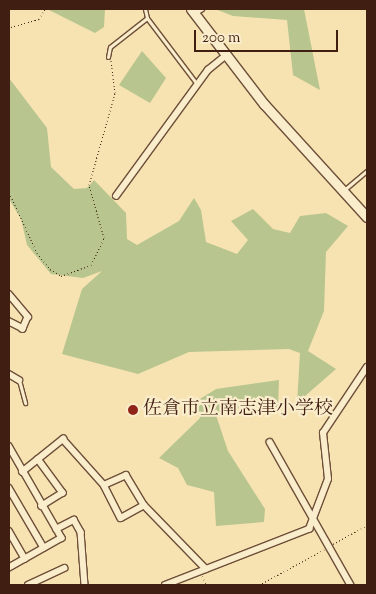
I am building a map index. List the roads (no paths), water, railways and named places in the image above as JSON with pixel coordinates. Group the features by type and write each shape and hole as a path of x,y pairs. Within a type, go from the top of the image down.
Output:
{"street":[{"path":"195,10 225,56 367,217"},
{"path":"116,196 198,84 225,56"},
{"path":"9,294 28,317 23,329 9,322"},
{"path":"165,585 199,571 278,544 309,529 315,520 328,479 323,433 367,366"},
{"path":"9,374 19,380"},
{"path":"22,472 63,439 104,485 121,518 144,505"},
{"path":"270,442 351,585"},
{"path":"9,450 62,538 9,568"},
{"path":"38,459 63,493 42,506"},
{"path":"104,485 126,475 144,505 206,569"},
{"path":"9,488 44,548"},
{"path":"56,529 74,520 81,532 85,585"},
{"path":"9,531 25,559"},
{"path":"28,585 64,568"}],"lane":[{"path":"145,9 147,18 198,84"},
{"path":"108,57 109,52 147,18"},
{"path":"344,190 367,171"},
{"path":"19,380 25,404"}],"place":[{"name":"佐倉市立南志津小学校","path":"133,410"}]}
